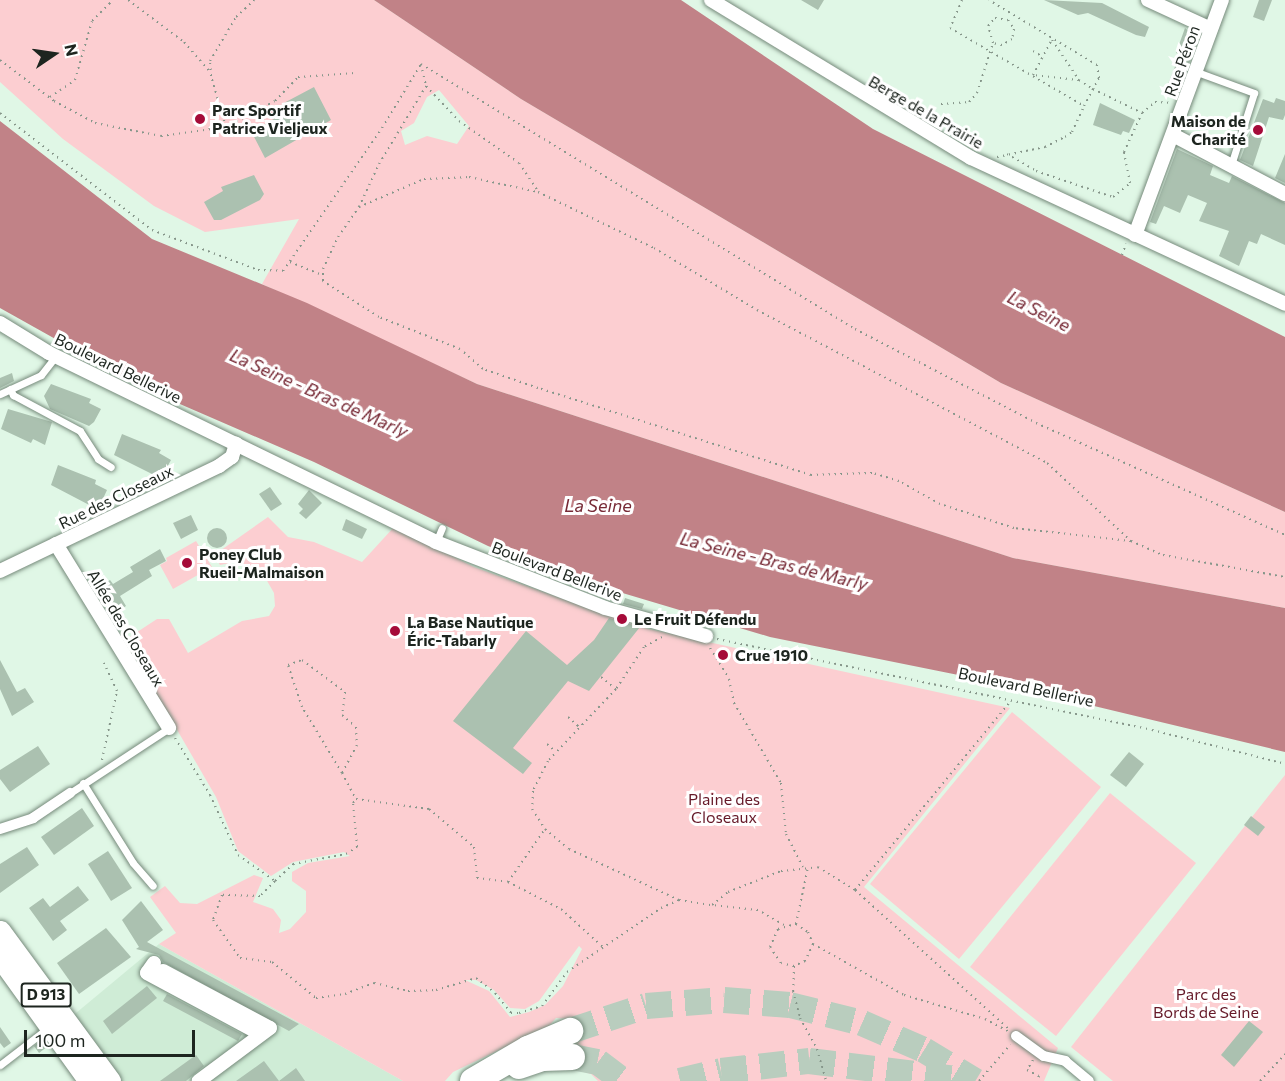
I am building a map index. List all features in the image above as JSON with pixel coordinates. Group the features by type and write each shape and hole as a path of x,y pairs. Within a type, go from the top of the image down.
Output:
{"highway":[{"path":"473,1081 520,1053 570,1031"},
{"path":"492,1081 532,1061 572,1057"}],"main road":[{"name":"D 913","path":"0,931 110,1081"},
{"name":"D 913","path":"0,957 89,1081"}],"street":[{"name":"Berge de la Prairie","path":"711,0 979,162 1285,304"},
{"path":"1148,0 1211,29"},
{"name":"Rue Péron","path":"1135,235 1222,0"},
{"path":"1173,135 1285,194"},
{"name":"Boulevard Bellerive","path":"0,323 56,356 436,542 605,608 706,636"},
{"name":"Rue des Closeaux","path":"0,571 219,466 232,457 236,444"},
{"name":"Allée des Closeaux","path":"56,544 117,654 169,728"},
{"path":"0,829 33,818 70,793"},
{"path":"158,967 270,1028 199,1081"},
{"path":"1016,1036 1038,1051 1065,1061 1089,1081"}],"lane":[{"path":"1197,72 1254,93 1230,165"},
{"path":"0,394 41,375 56,356"},
{"path":"10,389 13,395 80,431 99,459 111,467"},
{"path":"436,542 442,528"},
{"path":"70,793 169,728"},
{"path":"83,783 133,863 153,886"},
{"path":"0,1065 50,1027"}],"path":[{"path":"50,97 75,80 83,64 92,21 113,0"},
{"path":"128,0 184,42 210,73"},
{"path":"226,127 210,73 210,61 236,17 254,0"},
{"path":"962,0 950,28 1084,106"},
{"path":"979,162 1045,147 1065,137 1072,132 1099,78 1097,65 988,0"},
{"path":"1008,20 1011,13"},
{"path":"999,18 1008,20 1014,29 1012,39 1002,45 993,43 987,32 989,24 999,18"},
{"path":"1033,75 1052,40"},
{"path":"1052,40 1079,80 1142,113"},
{"path":"941,104 969,102 977,93 993,43"},
{"path":"1033,51 1043,57"},
{"path":"0,60 50,97 95,123 161,136 226,127 275,101 298,77 355,73"},
{"path":"421,64 426,86 459,121 519,163 538,192"},
{"path":"0,113 152,230 258,270 283,271 382,128 421,64"},
{"path":"421,64 855,329 1036,423 1285,535"},
{"path":"1033,75 1079,80"},
{"path":"426,86 379,164 359,207 338,237 323,275 323,281 379,317 460,349 483,369 549,392 811,475 881,476 940,504 1014,528 1131,541"},
{"path":"1007,154 1036,171 1113,197 1130,183 1124,152 1142,113 1155,102 1184,105"},
{"path":"359,207 424,179 469,177 538,192 654,248 758,310 1047,463 1081,499 1131,541 1162,555 1285,577"},
{"path":"290,261 323,275"},
{"path":"678,628 644,647 616,689 555,751 541,772 531,799 535,818 570,849 679,900 758,910 783,926"},
{"path":"706,636 713,656 729,679 734,703 781,783 786,834 803,867"},
{"name":"Boulevard Bellerive","path":"706,636 1152,730 1285,764"},
{"path":"342,773 357,746 356,727 342,715 345,692 302,660 288,665 302,707 356,799"},
{"path":"100,772 117,691 104,663"},
{"path":"601,677 616,689"},
{"path":"855,890 1011,701"},
{"path":"568,717 579,727"},
{"path":"169,728 210,795 238,855 275,881"},
{"path":"547,744 555,751"},
{"path":"356,799 353,803 357,847 346,854 293,864 260,896 222,895 213,920 240,958 272,962 316,998 345,994 374,983 408,992 436,990 476,978 495,993 511,1013 519,1013 542,1006 567,972 605,949 661,908 679,900"},
{"path":"356,799 429,809 474,847 477,878 508,882 561,909 605,949"},
{"path":"508,882 545,829"},
{"path":"796,924 808,867"},
{"path":"712,905 728,892 781,871 818,867 855,890 1016,1036"},
{"path":"813,944 805,962 794,966 781,963 772,953 771,940 783,926 796,924 808,932 813,944 904,995 985,1019 1016,1036"},
{"path":"794,966 793,991 800,1018 817,1050 826,1081"},
{"path":"979,1081 1016,1036"},
{"path":"1037,1081 1040,1076 1027,1070 1038,1051"},
{"path":"1260,1081 1285,1054"}],"shaded area":[{"path":"159,944 403,1081 115,1081 70,1018"}],"green space":[{"path":"0,0 374,0 521,99 1001,383 1285,512 1285,608 1013,558 477,384 262,284 299,219 205,232 154,206 63,139 0,82","holes":["439,90 469,126 457,144 427,136 405,145 401,131 414,123 427,97"]},
{"name":"Plaine des Closeaux","path":"268,517 288,537 314,542 362,562 394,527 474,567 640,627 1010,708 864,887 1058,1048 1044,1081 598,1081 591,1074 572,1068 575,1039 569,1019 556,1018 549,1026 453,1072 445,1081 403,1081 159,944 176,933 150,897 165,886 180,903 197,904 254,875 263,878 253,902 273,909 281,920 279,933 290,929 306,912 306,891 292,881 292,872 308,863 350,856 344,852 293,862 271,876 238,851 216,797 125,640 157,619 169,619 188,653 242,621 269,616 275,606 274,593 266,579 235,562 220,565 214,555","holes":["579,946 582,949 563,986 545,1005 529,1012 510,1017 489,991 465,980 476,980 494,990 510,1008 525,1009 539,1001"]},
{"name":"Poney Club Rueil-Malmaison","path":"196,541 212,567 173,589 160,565 167,561 166,558"},
{"path":"1012,712 1101,787 959,959 870,884"},
{"name":"Parc des Bords de Seine","path":"1285,775 1285,1081 1113,1081 1071,1047"},
{"path":"1110,793 1196,863 1056,1036 970,967"}],"water":[{"name":"La Seine","path":"374,0 681,0 873,129 1285,337 1285,512 1001,383 521,99"},
{"name":"La Seine","path":"0,121 152,239 307,303 477,384 1013,558 1285,608 1285,752 1003,684 770,637 569,577 488,546 314,462 143,388 0,308"}],"building":[{"path":"801,0 824,0 818,10"},
{"path":"1044,0 1102,3 1149,27 1145,37 1136,35 1088,13 1078,15"},
{"path":"1259,0 1272,0 1264,21 1253,17"},
{"path":"1185,28 1198,39 1176,99 1164,94 1180,54 1176,53"},
{"path":"314,87 331,120 265,158 251,131 287,112 282,104"},
{"name":"Maison de Charité","path":"1276,98 1285,101 1285,115 1283,120 1269,117 1253,166 1240,160 1263,99 1274,103"},
{"path":"1100,103 1135,120 1129,133 1123,131 1121,135 1093,125"},
{"path":"1177,149 1213,166 1210,175 1229,183 1232,176 1285,203 1285,245 1261,234 1257,244 1249,241 1239,266 1219,256 1229,231 1199,221 1207,203 1188,195 1180,213 1164,206 1156,224 1150,222"},
{"path":"1285,154 1285,183 1275,178"},
{"path":"254,175 264,194 260,200 221,220 214,220 204,202 223,191 221,187"},
{"path":"12,373 14,381 0,388 0,378"},
{"path":"51,384 91,399 89,403 101,409 94,422 89,426 50,409 44,396"},
{"path":"8,409 52,422 45,445 33,439 31,443 1,429"},
{"path":"122,434 161,450 159,453 171,460 164,473 158,477 114,455"},
{"path":"58,465 96,480 95,484 107,490 101,503 98,501 95,508 51,485"},
{"path":"270,487 282,504 271,511 259,494"},
{"path":"309,490 322,503 306,519 299,513 303,509 298,504"},
{"path":"191,515 198,530 181,539 173,523"},
{"path":"346,519 367,529 362,539 342,530"},
{"path":"217,528 224,531 227,538 224,545 217,548 210,545 207,538 210,531"},
{"path":"160,549 166,561 149,570 152,576 120,596 126,606 115,613 99,587 110,580 113,584 133,572 130,567"},
{"path":"625,598 644,604 642,609 623,604"},
{"path":"609,618 640,627 589,691 568,681 513,748 532,763 523,774 453,721 526,631 567,665 594,640"},
{"path":"0,660 17,692 25,688 34,702 12,716 0,689"},
{"path":"38,746 50,764 10,792 0,779 0,770"},
{"path":"1129,752 1144,764 1126,787 1110,775"},
{"path":"82,808 94,826 54,855 41,837"},
{"path":"1251,816 1265,827 1258,836 1244,825"},
{"path":"27,847 39,865 0,893 0,864"},
{"path":"108,851 132,888 111,901 88,864"},
{"path":"78,886 89,900 60,921 67,930 53,941 29,908 43,898 50,907"},
{"path":"141,901 163,930 147,942 299,1024 289,1031 163,962 159,955 136,949 139,947 122,920"},
{"path":"106,928 131,957 79,994 57,963"},
{"path":"147,986 157,998 112,1034 103,1021"},
{"path":"167,994 242,1034 238,1041 163,1001"},
{"path":"1249,1021 1263,1032 1234,1067 1221,1055"},
{"path":"0,1027 11,1043 4,1048 0,1043"},
{"path":"42,1039 48,1046 39,1053 34,1046"},
{"path":"196,1055 204,1066 186,1081 160,1081"},
{"path":"264,1061 279,1081 236,1081"},
{"path":"296,1068 305,1081 279,1081"}],"tunnel":[{"path":"570,1031 646,1006 724,1000 790,1005 862,1023 924,1050 975,1081"},
{"path":"572,1057 598,1062 623,1081"},
{"path":"680,1081 721,1071 809,1061 964,1080"}],"place":[{"name":"Parc Sportif Patrice Vieljeux","path":"200,119"},
{"name":"Maison de Charité","path":"1258,130"},
{"name":"Poney Club Rueil-Malmaison","path":"187,563"},
{"name":"Le Fruit Défendu","path":"622,619"},
{"name":"La Base Nautique Éric-Tabarly","path":"395,631"},
{"name":"Crue 1910","path":"723,655"}],"water label":[{"name":"La Seine - Bras de Marly","path":"319,393"},
{"name":"La Seine - Bras de Marly","path":"774,561"}]}
